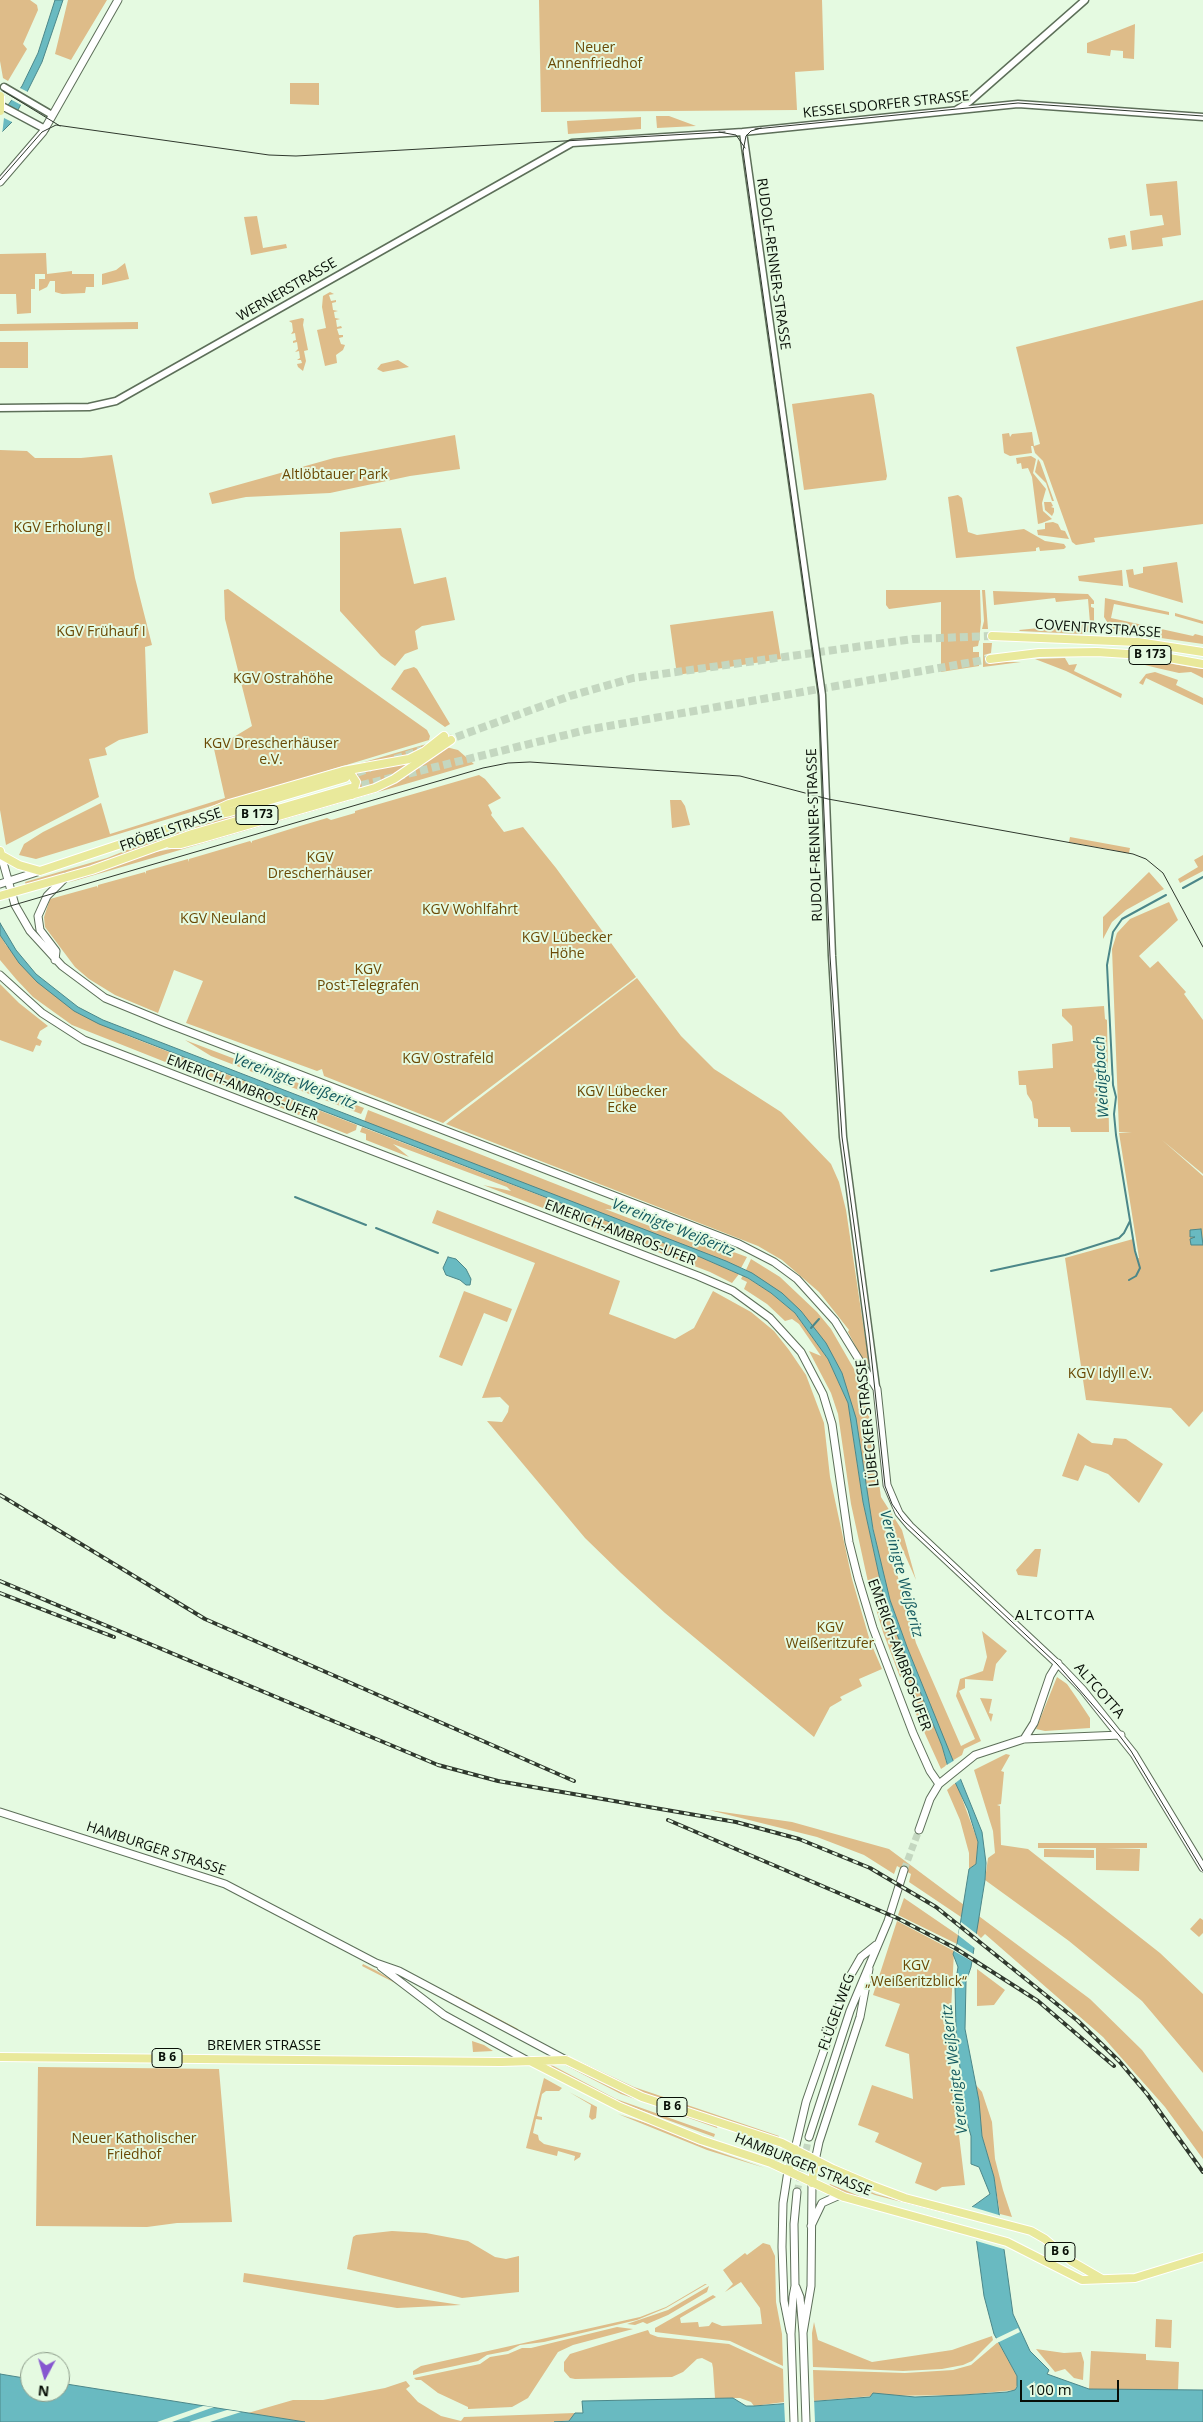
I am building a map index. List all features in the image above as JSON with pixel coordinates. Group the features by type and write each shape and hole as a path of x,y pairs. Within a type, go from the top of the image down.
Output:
{"main road":[{"path":"0,182 45,128 118,0"},
{"path":"0,96 0,111"},
{"name":"COVENTRYSTRASSE","path":"992,636 1159,644 1203,652"},
{"path":"1097,652 1098,640"},
{"name":"COVENTRYSTRASSE","path":"990,659 1039,653 1097,652 1151,656 1203,664"},
{"name":"FRÖBELSTRASSE","path":"4,883 196,819 228,804 410,759 447,738 394,779 203,838 181,844 165,844 66,877 5,894"},
{"path":"344,774 354,778 356,787 351,791"},
{"path":"0,853 19,865 40,871"},
{"path":"0,853 5,894 22,920 41,946 89,988 127,1008 754,1250 783,1268 819,1301 846,1337 877,1389"},
{"path":"55,960 56,951 40,930 38,916 43,900 66,877"},
{"name":"EMERICH-AMBROS-UFER","path":"0,975 42,1013 84,1040 698,1276 732,1291 770,1318 801,1352 823,1394 832,1424 849,1542 873,1628 913,1733 930,1771 939,1784"},
{"name":"LÜBECKER STRASSE","path":"877,1389 887,1485 899,1513 910,1526 1058,1663"},
{"path":"1024,1739 1034,1723 1050,1676 1058,1663"},
{"name":"ALTCOTTA","path":"1058,1663 1121,1735 1203,1868"},
{"path":"919,1830 930,1799 939,1784 965,1762 988,1749 1024,1739 1121,1735"},
{"name":"HAMBURGER STRASSE","path":"0,1812 217,1880 379,1965 444,2015 620,2107 788,2171 840,2195 873,2206 1008,2242 1082,2280 1148,2275 1203,2257"},
{"name":"FLÜGELWEG","path":"809,2137 850,2011 869,1961 888,1922 904,1870"},
{"path":"791,2334 784,2301 782,2247 783,2204 788,2171 806,2102 849,1978 862,1957 878,1944"},
{"path":"803,2333 811,2286 810,2231 812,2182 819,2142 860,2017 866,1993 869,1961"},
{"name":"HAMBURGER STRASSE","path":"379,1965 399,1971 566,2060 642,2097 740,2128 795,2149 816,2161 905,2198 1031,2231 1045,2239 1071,2261 1102,2279"},
{"name":"BREMER STRASSE","path":"0,2057 528,2060"},
{"name":"HAMBURGER STRASSE","path":"528,2060 566,2060"},
{"path":"794,2422 791,2334 793,2298 796,2286 794,2224 797,2192"},
{"path":"810,2231 822,2203 840,2195"},
{"path":"796,2286 800,2297 803,2333 806,2422"}],"street":[{"path":"955,110 969,102 1085,0"},
{"path":"4,87 52,115"},
{"name":"KESSELSDORFER STRASSE","path":"572,143 743,132 1018,104 1203,117"},
{"path":"0,105 45,128"},
{"name":"RUDOLF-RENNER-STRASSE","path":"743,132 822,695 832,956 846,1171"},
{"name":"WERNERSTRASSE","path":"0,408 89,407 116,401 572,143"},
{"name":"LÜBECKER STRASSE","path":"846,1171 877,1389"}],"green space":[{"path":"0,0 30,0 37,5 38,10 23,44 27,49 8,81 3,78 0,61"},
{"path":"68,0 107,0 71,60 55,54"},
{"name":"Neuer Annenfriedhof","path":"539,0 822,0 824,70 795,72 797,110 541,112"},
{"path":"1135,24 1134,59 1123,58 1123,51 1111,50 1110,56 1087,53 1087,43"},
{"path":"290,83 319,83 319,105 290,104"},
{"path":"656,116 669,116 696,126 657,128"},
{"path":"641,117 641,129 568,134 567,121"},
{"path":"1177,181 1181,235 1162,238 1163,246 1132,250 1130,231 1164,225 1162,215 1150,216 1146,184"},
{"path":"257,216 263,248 286,244 287,248 251,255 244,217"},
{"path":"1125,235 1127,246 1110,249 1108,238"},
{"path":"46,253 47,274 72,271 72,274 94,274 94,287 86,287 85,293 62,294 55,292 55,281 50,281 47,287 39,291 39,279 45,279 45,274 35,274 35,289 31,289 31,313 17,314 16,294 0,294 0,254"},
{"path":"125,263 129,279 102,285 102,274 116,270"},
{"path":"330,292 334,294 329,295 331,301 336,300 336,302 332,303 333,310 338,311 334,312 335,318 340,319 336,320 337,327 341,326 342,328 337,329 339,335 343,335 343,337 339,338 341,344 345,345 343,350 336,355 337,363 325,366 317,330 326,328 322,307 323,296"},
{"path":"1203,300 1203,524 1094,538 1095,542 1076,545 1072,542 1043,461 1035,453 1033,446 1031,446 1032,453 1010,456 1004,453 1002,434 1009,433 1010,437 1012,434 1032,432 1034,446 1040,444 1016,347"},
{"path":"304,319 303,325 308,350 304,351 306,361 303,371 297,364 302,363 301,360 297,360 300,358 299,351 295,352 298,349 297,342 293,343 296,340 295,333 291,334 293,331 292,323 289,321"},
{"path":"138,322 138,329 0,331 0,324"},
{"path":"0,342 28,342 28,368 0,368"},
{"path":"398,360 409,367 383,372 377,369 381,364"},
{"path":"871,393 874,395 887,476 886,480 804,490 792,404"},
{"name":"Altlöbtauer Park","path":"455,435 460,469 410,476 330,493 246,497 212,504 209,493 334,458"},
{"name":"KGV Erholung I","path":"0,450 27,451 35,458 81,458 112,455 135,578 152,645 145,647 148,733 119,740 105,748 107,755 89,759 99,797 6,845 0,810"},
{"path":"1031,456 1036,459 1033,473 1046,489 1042,503 1043,511 1052,519 1038,524 1032,477 1028,468 1022,469 1021,463 1017,464 1016,458"},
{"path":"1038,459 1054,501 1052,501 1046,483 1035,472"},
{"path":"958,495 962,498 968,532 977,535 1024,529 1045,541 1064,544 1066,547 1064,549 1040,551 1039,547 1036,548 1036,551 956,558 948,497"},
{"path":"1044,502 1051,502 1053,506 1051,507 1054,508 1052,516 1045,510"},
{"path":"1053,522 1058,524 1061,530 1065,531 1069,539 1038,535 1037,530 1045,529 1045,523"},
{"path":"401,528 414,584 446,577 455,620 422,626 415,631 418,649 405,654 395,666 381,656 340,611 340,532"},
{"path":"1177,562 1183,603 1129,587 1126,570 1133,569 1134,575 1143,573 1143,567"},
{"path":"1122,570 1123,586 1079,581 1078,576"},
{"path":"228,589 427,730 430,736 429,740 36,859 19,855 24,844 43,832 101,803 110,834 225,798 214,749 252,726 225,619 224,590"},
{"path":"886,590 980,590 981,622 979,641 978,646 973,647 973,652 979,652 979,666 941,672 941,602 889,609 886,605"},
{"path":"982,590 985,590 988,629 982,629 984,621"},
{"path":"993,591 1088,594 1094,601 1091,607 1094,608 1094,626 1090,631 1081,634 1020,631 1090,623 1088,599 1056,602 1055,598 994,605"},
{"path":"1105,598 1169,612 1169,615 1114,604 1111,618 1193,636 1195,634 1203,636 1203,644 1126,633 1111,628 1104,617"},
{"path":"773,611 781,659 677,675 670,625"},
{"path":"1175,613 1203,621 1203,624 1175,616"},
{"path":"983,643 992,643 991,653 984,655 989,662 1021,662 983,667"},
{"path":"1065,658 1069,665 1077,664 1074,671 1122,694 1121,698 1066,671 1035,659"},
{"path":"1137,659 1203,669 1203,678 1191,672 1179,673 1137,663"},
{"path":"414,667 450,724 445,727 391,689 404,670"},
{"path":"1155,672 1178,680 1176,685 1203,698 1203,705 1146,678 1143,685 1139,683 1146,674"},
{"path":"430,743 416,754 347,767"},
{"path":"446,747 458,750 474,764 67,883 155,852 182,847 369,792"},
{"path":"427,752 385,782 358,791 359,779 352,770"},
{"path":"479,775 485,779 501,798 488,805 492,813 491,815 504,832 523,827 556,868 636,977 443,1123 324,1076 322,1069 317,1071 186,1023 203,981 174,970 158,1013 115,995 89,979 75,967 45,927 44,917 50,899 97,886 98,888 98,885 145,872 146,874 146,871 188,859 189,862 189,859 250,841 252,843 252,841 300,826 327,818 331,820 355,813 355,811"},
{"path":"670,800 681,800 685,806 690,825 672,828"},
{"path":"250,810 251,813 118,858 26,885 25,882 107,858 147,842"},
{"path":"1070,837 1130,848 1129,853 1069,842"},
{"path":"1203,855 1203,871 1180,883 1178,879 1198,867 1194,860"},
{"path":"1149,872 1164,889 1126,910 1112,922 1103,939 1103,917"},
{"name":"KGV Idyll e.V.","path":"1169,902 1178,920 1139,956 1150,968 1158,961 1186,992 1184,994 1203,1020 1203,1174 1162,1140 1203,1176 1203,1411 1189,1427 1171,1408 1086,1400 1065,1258 1133,1239 1137,1258 1139,1258 1119,1133 1132,1132 1119,1132 1112,949 1117,933 1130,919"},
{"path":"0,935 6,945 74,1011 128,1036 357,1125 356,1130 347,1134 72,1025 33,997 0,960"},
{"name":"KGV Lübecker Ecke","path":"637,978 681,1036 714,1069 781,1112 831,1164 839,1182 846,1210 869,1364 865,1364 848,1332 849,1330 819,1292 782,1260 758,1246 446,1124"},
{"path":"0,984 19,1003 48,1026 40,1031 37,1038 42,1041 40,1046 36,1045 33,1052 0,1040"},
{"path":"1104,1006 1105,1019 1107,1020 1109,1132 1071,1132 1070,1127 1038,1127 1038,1119 1034,1118 1032,1102 1027,1094 1026,1085 1019,1085 1018,1071 1053,1068 1052,1044 1073,1041 1072,1026 1062,1016 1062,1009"},
{"path":"185,1040 364,1108 361,1114 211,1056"},
{"path":"368,1110 624,1211 605,1209 702,1246 704,1241 747,1257 741,1268 364,1122"},
{"path":"362,1127 700,1257 739,1274 732,1283 710,1272 483,1185 511,1191 507,1187 393,1144 409,1157 366,1140 366,1134 360,1132"},
{"name":"KGV Weißeritzufer","path":"437,1210 620,1281 609,1314 675,1339 694,1328 713,1291 751,1312 774,1331 789,1350 806,1375 824,1423 830,1477 852,1579 870,1641 882,1669 859,1679 862,1686 840,1697 842,1700 830,1707 814,1737 665,1613 621,1573 585,1538 487,1421 502,1422 508,1412 509,1406 500,1397 482,1398 535,1263 432,1223"},
{"path":"751,1259 780,1277 817,1312 831,1329 854,1369 869,1415 881,1497 902,1530 916,1580 898,1539 883,1522 916,1643 961,1746 975,1739 956,1696 960,1679 983,1671 987,1657 982,1631 1007,1651 996,1664 993,1681 965,1679 965,1688 959,1691 981,1741 964,1749 962,1755 952,1761 890,1600 880,1562 842,1373 801,1311 746,1270"},
{"path":"743,1275 771,1293 795,1313 828,1359 848,1403 863,1502 886,1607 942,1746 947,1765 941,1769 916,1714 918,1705 907,1678 900,1677 883,1632 868,1582 851,1504 838,1414 831,1393 809,1351 821,1356 799,1324 792,1319 785,1321 767,1304 744,1289 747,1282 741,1279"},
{"path":"464,1291 512,1309 507,1322 484,1313 462,1366 439,1357"},
{"path":"1078,1433 1092,1443 1112,1445 1114,1438 1126,1439 1163,1464 1139,1503 1108,1474 1085,1465 1078,1481 1062,1476"},
{"path":"1035,1549 1041,1549 1037,1577 1018,1575 1016,1570"},
{"path":"1057,1677 1067,1684 1090,1718 1090,1728 1045,1731 1036,1729"},
{"path":"980,1698 992,1699 989,1713 993,1714 991,1722"},
{"path":"1006,1754 1010,1755 1001,1771 1004,1772 1001,1804 997,1805 1000,1806 1001,1845 1028,1849 1160,1953 1203,1994 1203,2073 1142,2001 1069,1941 985,1880 988,1858 995,1853 993,1831 974,1770"},
{"path":"956,1782 978,1842 976,1864 969,1869 969,1853 960,1820 947,1790"},
{"path":"709,1810 792,1822 889,1849 1090,1999 1142,2050 1203,2132 1203,2159 1165,2107 1103,2037 985,1934 981,1938 976,1933 977,1925 962,1913 961,1917 909,1882 911,1874 897,1866 894,1874 864,1855 817,1837"},
{"path":"1038,1843 1147,1843 1147,1848 1105,1848 1140,1849 1139,1871 1096,1870 1096,1848 1038,1848"},
{"path":"1044,1849 1094,1850 1094,1858 1044,1857"},
{"path":"904,1898 958,1935 957,1944 898,1915"},
{"path":"1200,1918 1203,1920 1203,1933 1199,1937 1190,1929"},
{"name":"KGV „Weißeritzblick“","path":"897,1921 954,1951 951,2011 943,2007 940,2013 945,2019 965,2185 942,2187 936,2191 915,2183 922,2163 875,2142 879,2133 858,2125 872,2085 913,2099 909,2054 885,2046 900,2004 873,1995"},
{"path":"363,1964 377,1971 401,1986 362,1966"},
{"path":"977,1969 1005,1990 994,2005 977,2006"},
{"path":"456,1996 518,2029 516,2030 455,1999"},
{"path":"472,2041 484,2045 493,2051 473,2052"},
{"path":"566,2055 634,2087 779,2136 778,2138 635,2091"},
{"path":"546,2062 616,2099 715,2134 714,2137 616,2101 544,2063"},
{"path":"561,2063 641,2101 718,2125 717,2128 621,2094"},
{"name":"Neuer Katholischer Friedhof","path":"38,2067 219,2069 232,2222 177,2223 147,2227 36,2226"},
{"path":"544,2078 562,2088 559,2091 546,2091 542,2094 537,2116 542,2117 542,2120 536,2119 533,2133 538,2135 539,2140 544,2144 581,2153 580,2157 574,2161 575,2156 558,2151 557,2156 526,2148"},
{"path":"976,2085 982,2092 992,2122 995,2159 1012,2217 1000,2214 994,2177 982,2136"},
{"path":"569,2092 597,2107 596,2118 592,2120 589,2117 591,2105"},
{"path":"618,2114 656,2126 705,2147 765,2168 707,2150"},
{"path":"833,2176 876,2194 963,2218 875,2195 832,2178"},
{"path":"830,2184 874,2202 962,2224 856,2198 829,2186"},
{"path":"392,2231 426,2233 468,2241 495,2257 506,2259 519,2256 519,2292 462,2298 347,2269 353,2237 356,2235"},
{"path":"763,2243 770,2245 775,2256 776,2302 782,2334 783,2366 730,2341 655,2332 655,2328 713,2295 716,2297 680,2318 681,2323 698,2322 699,2327 709,2326 712,2322 722,2326 762,2324 760,2308 741,2282 725,2292 733,2284 723,2270 745,2253 747,2255"},
{"path":"244,2273 461,2305 397,2308 243,2282"},
{"path":"707,2284 666,2308 637,2320 544,2342 520,2345 508,2351 487,2355 478,2361 413,2375 413,2371 421,2366 640,2317 666,2307"},
{"path":"709,2286 707,2292 668,2315 647,2324 643,2322 635,2325 627,2324 668,2310"},
{"path":"1156,2319 1172,2320 1171,2348 1155,2347"},
{"path":"814,2322 818,2340 872,2362 952,2350 992,2336 993,2340 972,2361 963,2365 942,2369 903,2371 813,2367 812,2333"},
{"path":"617,2327 633,2329 573,2345 558,2352 528,2398 512,2407 468,2409 468,2407 438,2393 421,2380 414,2378 480,2364 490,2357 508,2354 522,2348 531,2348"},
{"path":"648,2330 650,2334 658,2337 729,2344 783,2369 784,2402 754,2406 751,2402 740,2398 715,2398 712,2363 702,2358 697,2359 683,2372 672,2377 575,2379 570,2378 564,2371 564,2362 570,2354"},
{"path":"998,2342 1017,2376 1018,2383 1015,2390 963,2395 872,2396 814,2401 813,2370 905,2373 953,2370 971,2365"},
{"path":"1036,2349 1064,2353 1081,2352 1084,2362 1083,2380 1074,2378 1065,2369 1055,2372"},
{"path":"1091,2351 1146,2354 1146,2360 1179,2362 1178,2391 1089,2389"},
{"path":"406,2381 410,2386 406,2389 418,2402 441,2416 461,2421 464,2417 575,2413 570,2420 554,2422 305,2422 248,2413 293,2400 323,2400 385,2388"}],"water":[{"path":"55,0 63,0 42,62 12,122 0,134 0,116 22,86 38,53"},
{"path":"0,923 16,950 36,974 78,1007 103,1020 726,1261 752,1273 782,1293 801,1311 826,1343 842,1373 856,1418 873,1529 890,1600 907,1647 982,1832 986,1863 985,1880 971,1967 966,1982 965,2029 979,2101 982,2136 994,2177 1013,2314 1030,2351 1049,2370 1047,2374 1089,2389 1203,2390 1203,2422 554,2422 569,2421 575,2413 583,2413 582,2401 733,2398 746,2406 754,2406 870,2397 873,2393 915,2397 963,2395 1007,2392 1015,2390 1017,2387 1017,2376 994,2334 984,2296 972,2207 990,2194 979,2167 971,2164 971,2136 965,2115 956,2031 955,1986 958,1967 953,1954 957,1944 969,1869 976,1864 978,1842 968,1810 948,1767 942,1746 886,1607 863,1502 848,1403 828,1359 795,1313 771,1293 748,1278 700,1257 99,1024 74,1011 37,982 19,963 0,935"},
{"path":"1201,1229 1203,1245 1191,1245 1190,1239 1195,1237 1190,1237 1190,1230"},
{"path":"448,1257 456,1259 466,1269 471,1279 470,1285 466,1285 460,1280 446,1275 443,1268"},
{"path":"0,2374 20,2377 20,2402 70,2402 70,2385 305,2422 0,2422"}],"pier":[{"path":"18,87 30,93 23,106 10,99"},
{"path":"6,105 19,113 14,123 4,118 2,135 0,136 0,112"},
{"path":"955,1760 963,1777 954,1784 945,1766"},
{"path":"961,1922 978,1935 976,1949 958,1935"},
{"path":"957,1944 975,1955 973,1962 954,1951"},
{"path":"969,2206 1002,2216 1007,2250 973,2240"},
{"path":"1018,2328 1020,2332 997,2343 995,2339"},
{"path":"814,2398 815,2422 785,2422 784,2402"},
{"path":"203,2406 214,2407 172,2422 157,2422"},
{"path":"227,2410 241,2412 210,2422 189,2422"}],"waterway":[{"name":"Weidigtbach","path":"1183,888 1203,877"},
{"name":"Weidigtbach","path":"1129,1280 1136,1276 1140,1268 1135,1251 1116,1135 1114,1114 1116,1097 1113,1085 1107,965 1113,932 1122,919 1166,895"},
{"path":"295,1197 366,1225"},
{"path":"991,1271 1065,1255 1119,1238 1130,1221"},
{"path":"376,1228 438,1253"},
{"path":"811,1328 819,1319"}],"tunnel":[{"path":"445,741 570,696 633,678 913,639 992,636"},
{"path":"350,788 586,730 990,659"},
{"path":"395,759 422,750"},
{"path":"346,777 370,768"},
{"path":"904,1870 919,1830"},
{"path":"797,2192 809,2137"}],"tram line":[{"path":"3,91 60,126"},
{"path":"755,129 1018,103 1203,116"},
{"path":"0,180 42,132 56,125 269,155 296,156 725,132"},
{"path":"761,128 751,131 746,136 743,151 819,695 830,956 842,1137 869,1334 885,1486 892,1504 903,1520 1057,1664 1119,1735 1131,1751 1203,1871"},
{"path":"719,132 736,135 745,148"},
{"path":"0,909 483,768 508,763 530,762 740,776 828,799 1133,854 1146,859 1163,873 1203,947"}],"railway":[{"path":"0,1495 205,1619 574,1781"},
{"path":"0,1581 438,1765 498,1781 736,1822 799,1839 870,1868 936,1907 1078,2021 1119,2061 1147,2094 1203,2172"},
{"path":"0,1593 114,1637"},
{"path":"668,1820 897,1918 955,1948 1038,2001 1114,2066"}],"district":[{"name":"ALTCOTTA","path":"1055,1616"}],"park label":[{"name":"KGV Frühauf I","path":"101,632"},
{"name":"KGV Ostrahöhe","path":"283,679"},
{"name":"KGV Drescherhäuser e.V.","path":"271,752"},
{"name":"KGV Drescherhäuser","path":"320,866"},
{"name":"KGV Wohlfahrt","path":"470,910"},
{"name":"KGV Neuland","path":"223,919"},
{"name":"KGV Lübecker Höhe","path":"567,946"},
{"name":"KGV Post-Telegrafen","path":"368,978"},
{"name":"KGV Ostrafeld","path":"448,1059"}],"water label":[{"name":"Vereinigte Weißeritz","path":"295,1082"},
{"name":"Vereinigte Weißeritz","path":"673,1228"},
{"name":"Vereinigte Weißeritz","path":"901,1574"},
{"name":"Vereinigte Weißeritz","path":"955,2069"}]}
